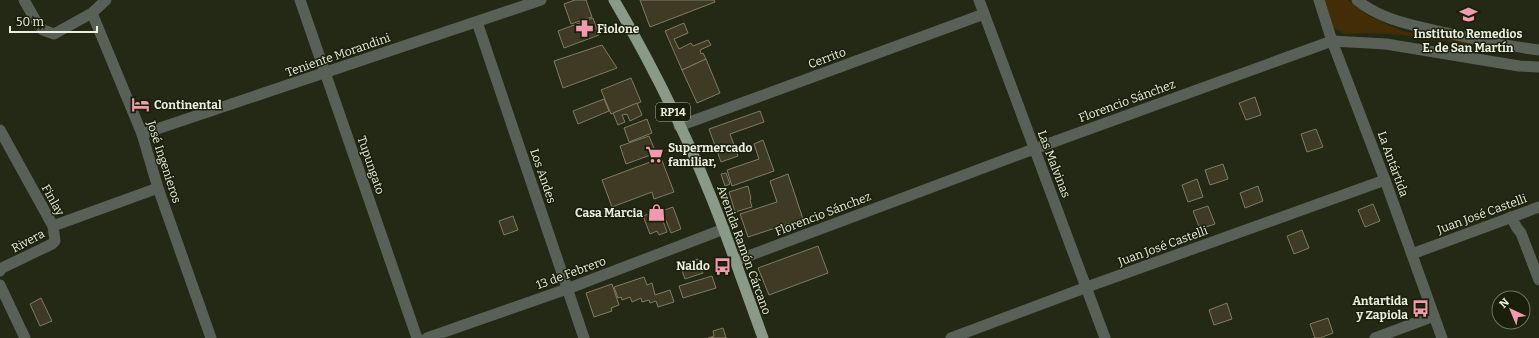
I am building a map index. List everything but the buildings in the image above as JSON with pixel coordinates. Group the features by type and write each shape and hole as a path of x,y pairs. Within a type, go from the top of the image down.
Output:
{"main road":[{"name":"Avenida Ramón Cárcano","path":"614,0 644,52 703,178 724,229 763,338"}],"street":[{"path":"24,0 40,27 54,34 92,13 106,0"},
{"name":"Tupungato","path":"300,0 417,338"},
{"name":"Teniente Morandini","path":"142,134 326,74 541,0"},
{"name":"Las Malvinas","path":"979,0 1105,338"},
{"name":"La Antártida","path":"1319,0 1332,41 1385,180 1442,338"},
{"path":"1356,0 1386,17 1415,27 1471,39 1539,50"},
{"name":"José Ingenieros","path":"92,13 142,134 158,188 211,338"},
{"name":"Cerrito","path":"679,126 984,14"},
{"name":"Los Andes","path":"477,22 584,338"},
{"name":"Florencio Sánchez","path":"735,261 1034,149 1332,41 1386,44 1519,66 1539,67"},
{"name":"Finlay","path":"0,130 53,226 158,188"},
{"name":"Juan José Castelli","path":"950,338 1385,180"},
{"name":"Juan José Castelli","path":"1412,254 1539,207"},
{"path":"1511,217 1521,233 1539,280"},
{"name":"Rivera","path":"0,271 2,268 52,244 55,241 53,226"},
{"name":"13 de Febrero","path":"427,338 567,289 724,229"},
{"path":"0,285 25,338"},
{"path":"1375,338 1434,316"}],"shaded area":[{"path":"1323,0 1348,0 1369,16 1402,31 1524,51 1525,53 1402,35 1374,33 1345,34 1332,27"}],"place":[{"name":"Instituto Remedios E. de San Martín","path":"1468,15"},
{"name":"Fiolone","path":"584,29"},
{"name":"Continental","path":"141,105"},
{"name":"Supermercado familiar,","path":"655,155"},
{"name":"Casa Marcia","path":"656,213"},
{"name":"Naldo","path":"723,266"},
{"name":"Antartida y Zapiola","path":"1421,308"}]}
